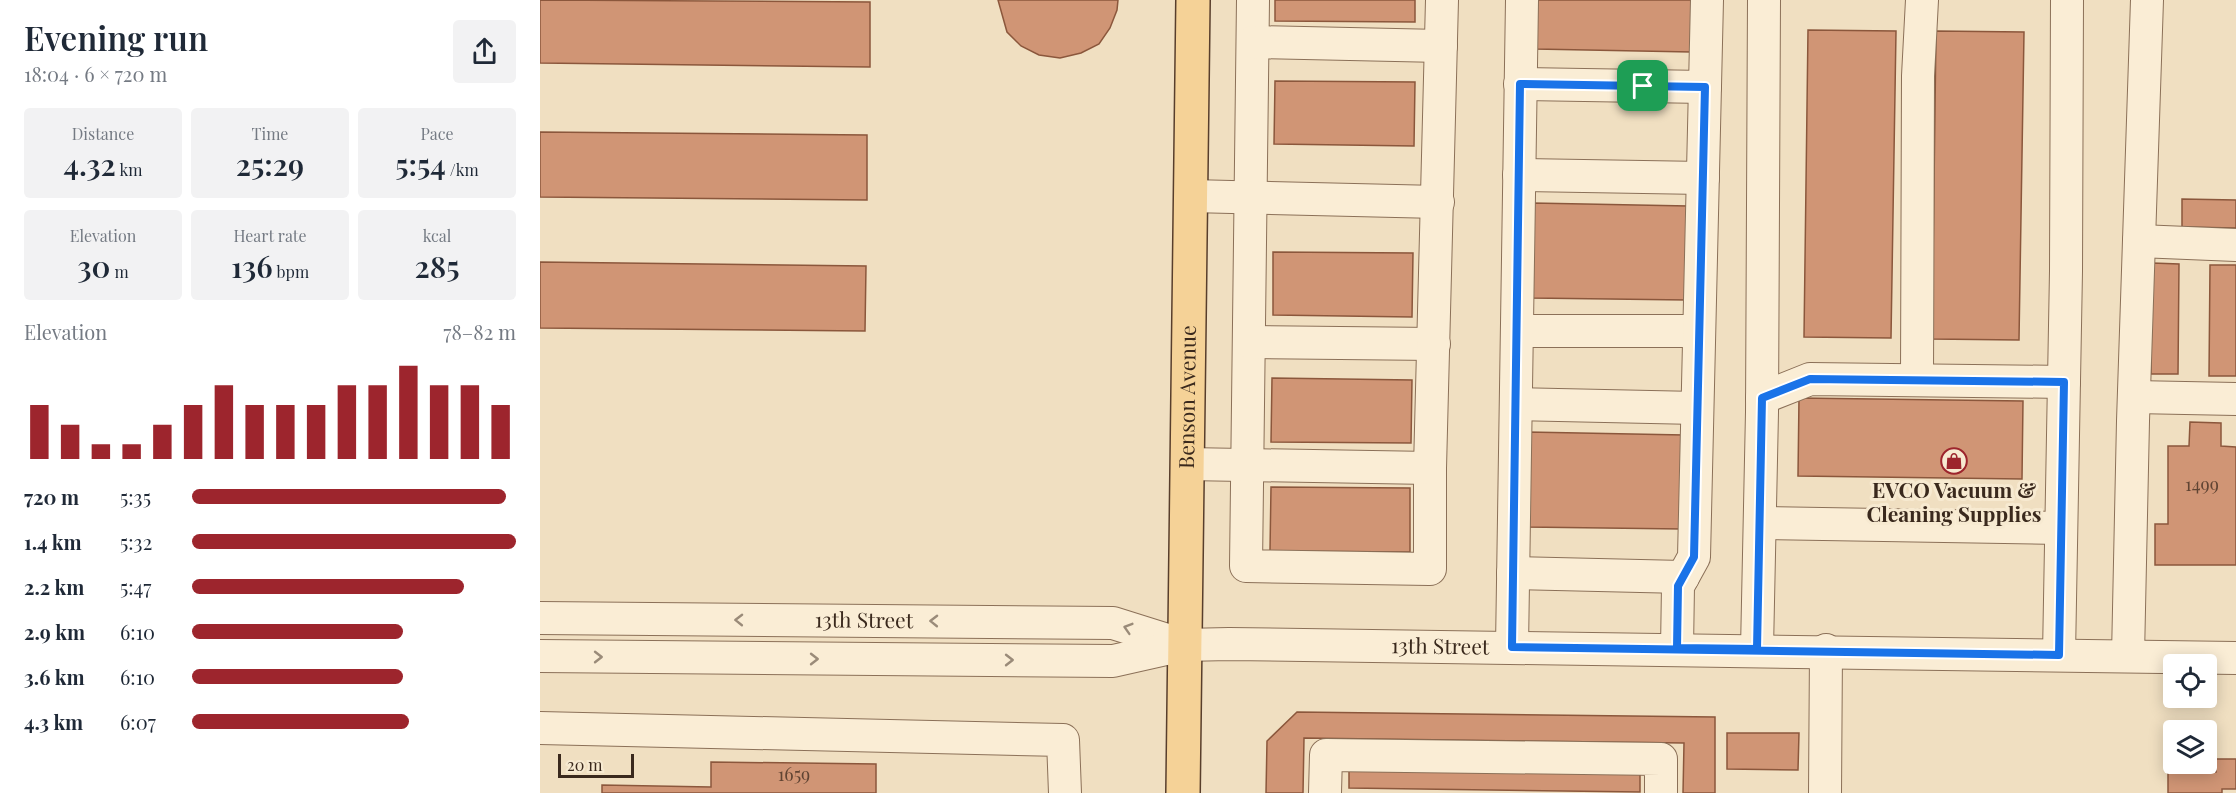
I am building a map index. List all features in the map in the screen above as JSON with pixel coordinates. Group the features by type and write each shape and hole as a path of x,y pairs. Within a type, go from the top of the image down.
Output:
{"main road":[{"name":"Benson Avenue","path":"1183,793 1193,0"}],"street":[{"path":"1253,0 1246,566 1430,568 1430,468 1442,0"},
{"path":"1512,647 1521,0"},
{"path":"1677,648 1678,586 1694,557 1707,0"},
{"path":"1757,649 1762,398 1764,0"},
{"path":"1917,379 1918,76 1922,0"},
{"path":"2059,655 2067,0"},
{"path":"2128,656 2147,0"},
{"path":"1253,42 1441,46"},
{"path":"1520,84 1705,87"},
{"path":"1519,175 1703,178"},
{"path":"1191,196 1438,202"},
{"path":"2139,241 2236,245"},
{"path":"1517,331 1699,331"},
{"path":"1250,342 1434,344"},
{"path":"1762,398 1810,379 2064,382"},
{"path":"2134,397 2236,399"},
{"path":"1516,404 1697,408"},
{"path":"1187,464 1430,468"},
{"path":"1760,523 2060,528"},
{"path":"1513,573 1683,577"},
{"name":"13th Street","path":"540,618 1113,623 1184,645"},
{"name":"13th Street","path":"540,656 1113,661 1184,645 1677,648 2236,658"},
{"path":"1825,793 1826,650"},
{"path":"540,728 1064,740 1065,793"},
{"path":"1325,793 1326,755 1662,759 1661,793"}],"building":[{"path":"540,0 870,2 870,67 540,63"},
{"path":"998,0 1118,0 1110,28 1099,44 1081,53 1060,58 1039,55 1021,46 1007,32"},
{"path":"1275,0 1415,0 1415,22 1275,21"},
{"path":"1536,0 1692,0 1691,52 1535,49"},
{"path":"1808,30 1896,31 1891,338 1804,337"},
{"path":"1936,31 2024,32 2019,340 1932,339"},
{"path":"1275,81 1415,82 1414,146 1274,144"},
{"path":"540,132 867,135 867,200 540,197"},
{"path":"2182,199 2236,200 2236,228 2182,227"},
{"path":"1532,203 1688,206 1687,300 1531,298"},
{"path":"1273,252 1413,253 1412,317 1273,315"},
{"path":"540,262 866,266 865,331 540,328"},
{"path":"2152,263 2179,264 2178,374 2151,374"},
{"path":"2210,265 2236,265 2236,376 2209,376"},
{"path":"1272,378 1412,380 1411,443 1271,442"},
{"path":"1799,398 2023,401 2022,479 1798,476"},
{"path":"2190,422 2221,423 2221,446 2236,447 2236,565 2155,565 2155,524 2168,524 2168,446 2189,446"},
{"path":"1527,432 1684,435 1682,529 1526,527"},
{"path":"1271,487 1410,488 1410,552 1270,551"},
{"path":"1297,712 1715,717 1715,793 1683,793 1684,743 1304,738 1303,793 1266,793 1267,741"},
{"path":"1727,733 1799,733 1798,770 1727,769"},
{"path":"2217,759 2236,759 2236,789 2222,789 2222,793 2168,793 2168,774 2217,774"},
{"path":"711,762 876,764 876,793 602,793 602,785 711,787"},
{"path":"1349,769 1640,773 1640,792 1349,788"}],"place":[{"name":"EVCO Vacuum & Cleaning Supplies","path":"1954,461"}],"route":[{"path":"1520,84 1643,86 1705,87 1694,557 1678,586 1677,648 1757,649 1762,398 1810,379 2010,380 2064,382 2059,655 1512,647 1520,84"}]}
